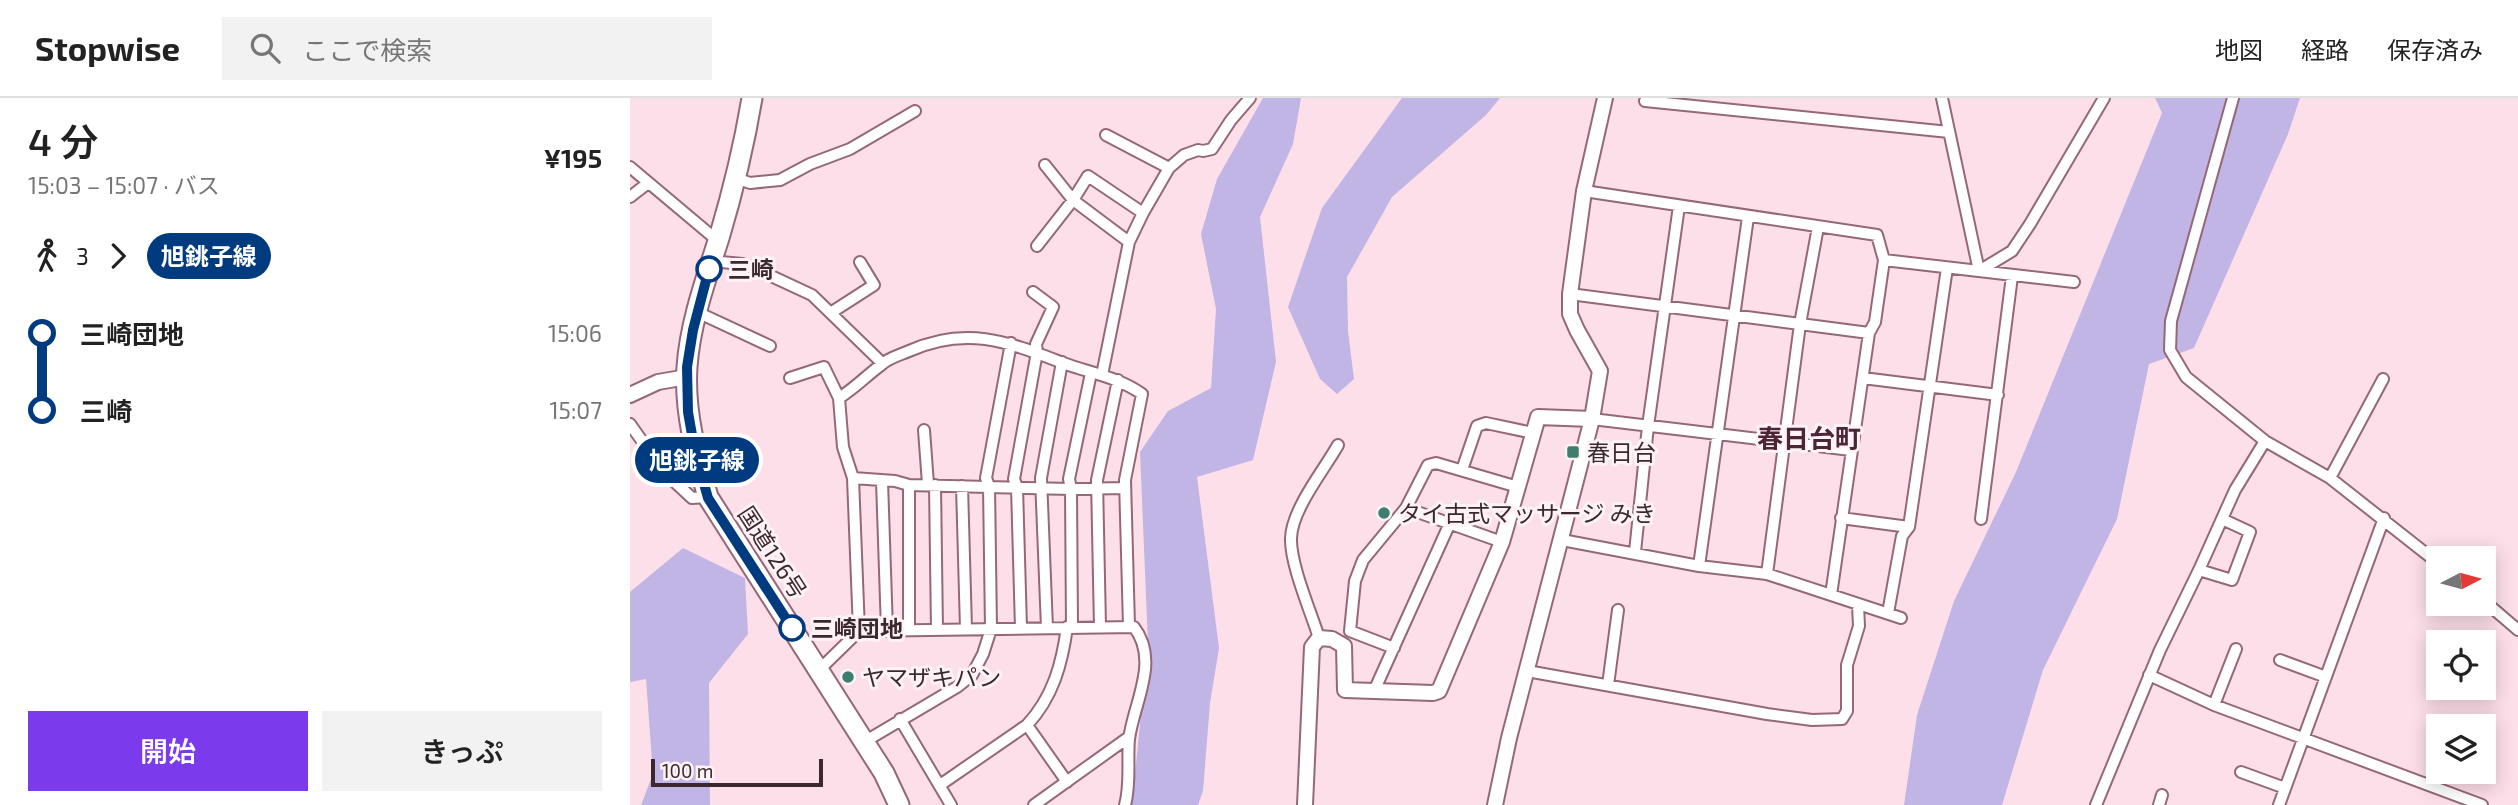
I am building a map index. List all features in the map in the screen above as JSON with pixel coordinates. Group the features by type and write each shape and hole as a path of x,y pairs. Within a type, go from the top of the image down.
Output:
{"highway":[{"name":"国道126号","path":"752,98 736,178 697,313 687,367 688,412 695,452 708,498 884,773 899,805"}],"street":[{"path":"940,785 1027,724 1038,712 1050,691 1070,627 1069,478 1129,242 1169,168 1184,155 1212,149 1250,98"},
{"path":"1496,805 1509,738 1592,419 1600,371 1570,314 1570,294 1584,191 1605,98"},
{"path":"1942,98 1979,271"},
{"path":"1979,271 2012,251 2105,98"},
{"path":"2233,98 2171,321 2170,350 2186,377 2265,441 2330,478 2426,553"},
{"path":"1645,101 1949,132"},
{"path":"736,178 750,183 780,180 810,164 850,149 915,111"},
{"path":"1106,135 1169,168"},
{"path":"1045,164 1073,200 1129,242"},
{"path":"630,167 718,241"},
{"path":"1037,246 1088,176 1143,213"},
{"path":"630,197 649,183"},
{"path":"1584,191 1877,235 1884,260 1875,322 1869,333 1831,595"},
{"path":"1635,552 1648,426 1679,206"},
{"path":"1699,566 1748,217"},
{"path":"1767,574 1801,324 1818,227"},
{"path":"1884,260 2074,282"},
{"path":"711,261 742,264 766,272 812,295 882,363"},
{"path":"832,312 874,285 860,262"},
{"path":"1888,613 1902,536 1909,527 1947,268"},
{"path":"1981,519 2012,276"},
{"path":"1021,628 1017,487 1014,479 1037,352 1036,344 1053,307 1033,292"},
{"path":"1570,294 1869,333"},
{"path":"697,313 770,346"},
{"path":"839,398 859,386 882,363 934,341 974,337 1010,343 1037,352 1118,380 1142,394 1125,488 1129,626"},
{"path":"864,742 957,687 972,675 991,629 989,486 986,478 1010,343"},
{"path":"1047,628 1041,478 1062,362"},
{"path":"790,378 824,368 839,398 843,447 853,478 859,631"},
{"path":"630,394 658,382 687,377"},
{"path":"1863,378 1997,395"},
{"path":"2330,478 2384,379"},
{"path":"1100,626 1097,480 1118,380"},
{"path":"1319,638 1332,639 1344,646 1345,690 1439,691 1502,542 1538,417 1592,419 1851,450"},
{"path":"1462,470 1477,425 1486,423 1533,433"},
{"path":"630,424 664,472 692,498 708,498"},
{"path":"924,430 931,485 937,630"},
{"path":"2096,805 2150,675 2235,490 2265,441"},
{"path":"1319,638 1296,564 1291,537 1300,508 1338,445"},
{"path":"1394,648 1350,631 1355,582 1363,560 1406,508 1428,465 1436,463 1518,487"},
{"path":"853,478 909,485 1125,488"},
{"path":"882,481 887,630"},
{"path":"909,485 909,630"},
{"path":"962,486 966,629"},
{"path":"1406,508 1502,542"},
{"path":"1842,517 1909,527"},
{"path":"2278,805 2384,518"},
{"path":"2199,570 2232,580 2250,532 2222,519"},
{"path":"1374,691 1450,523"},
{"path":"1562,540 1699,566 1767,574 1901,618"},
{"path":"1527,671 1767,714 1812,720 1842,719 1847,710 1847,665 1859,626 1858,605"},
{"path":"1608,685 1618,610"},
{"path":"2496,611 2518,630"},
{"path":"819,670 859,631 1134,627 1141,637 1145,663 1139,705 1129,737 1128,794 1125,805"},
{"path":"1305,805 1312,647 1319,638"},
{"path":"2214,705 2236,649"},
{"path":"2280,660 2326,677"},
{"path":"2150,675 2214,705 2482,805"},
{"path":"901,719 951,805"},
{"path":"1027,724 1067,782"},
{"path":"1034,805 1129,737"},
{"path":"2241,772 2285,789"}],"shaded area":[{"path":"1263,98 1301,98 1293,144 1260,217 1276,362 1253,460 1197,477 1219,648 1210,703 1203,791 1198,805 1128,805 1135,774 1148,644 1140,452 1168,411 1211,388 1216,309 1201,234 1217,179"},
{"path":"1402,98 1500,98 1486,115 1392,197 1347,277 1348,331 1354,379 1337,394 1320,379 1288,307 1322,208"},
{"path":"2155,98 2300,98 2288,134 2194,348 2149,364 2117,519 2043,670 2002,805 1904,805 1917,715 1954,601 2016,472 2162,113"},
{"path":"683,548 745,578 748,634 709,683 710,805 641,805 653,774 646,679 630,682 630,592"}],"bus line":[{"name":"旭銚子線","path":"709,269 693,330 687,367 688,412 695,452 708,498 792,628"}],"place":[{"name":"三崎","path":"709,269"},
{"name":"春日台","path":"1573,452"},
{"name":"タイ古式マッサージ みき","path":"1384,513"},
{"name":"三崎団地","path":"792,628"},
{"name":"ヤマザキパン","path":"848,677"}],"district":[{"name":"春日台町","path":"1809,437"}]}
